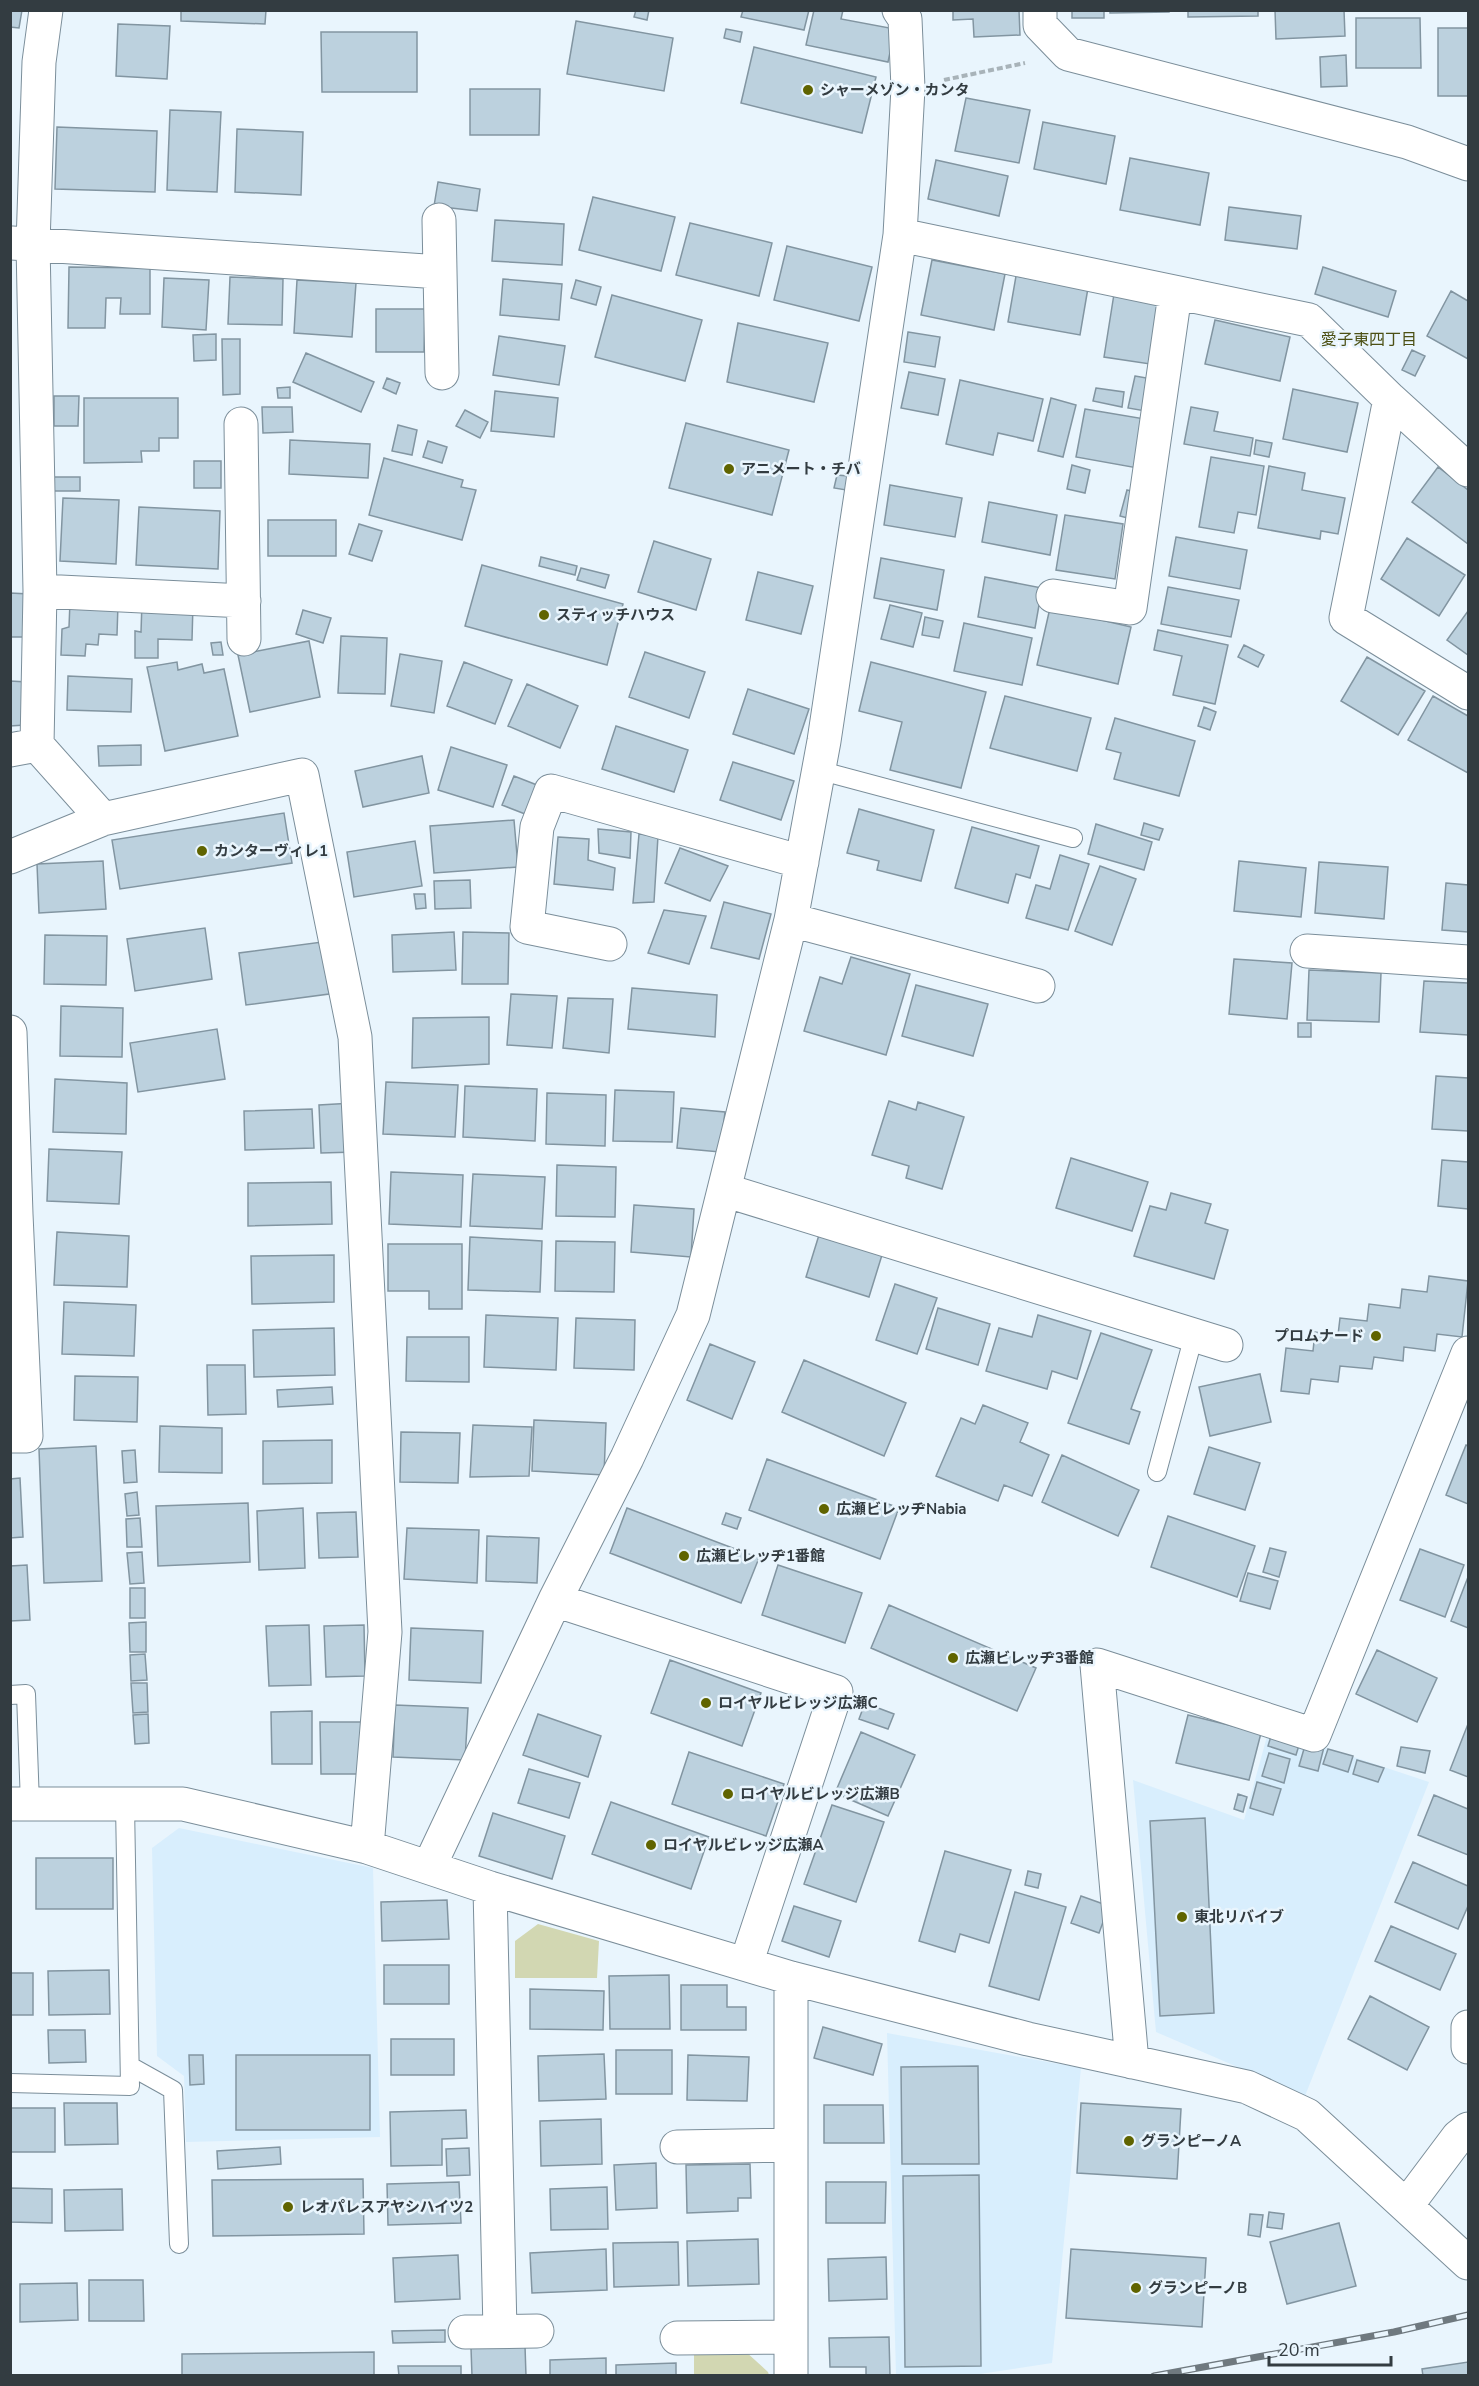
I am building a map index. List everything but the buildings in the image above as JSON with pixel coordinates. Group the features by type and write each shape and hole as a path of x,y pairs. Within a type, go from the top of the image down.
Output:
{"street":[{"path":"46,10 22,243 25,507 40,591 23,747 103,819"},
{"path":"429,1867 555,1600 627,1458 693,1316 791,920 818,770 900,235 908,88 905,19 898,10"},
{"path":"1040,10 1040,25 1068,54 1407,142 1468,164"},
{"path":"439,220 442,372"},
{"path":"900,235 1175,294 1309,320 1468,471"},
{"path":"22,243 440,272"},
{"path":"1053,596 1130,608 1175,294"},
{"path":"1390,399 1346,618 1468,693"},
{"path":"241,424 244,639"},
{"path":"40,591 244,601"},
{"path":"10,857 103,819 302,775 355,1037 385,1632 368,1847"},
{"path":"610,945 527,927 537,827 551,791 802,862"},
{"path":"791,920 1038,986"},
{"path":"1307,951 1468,962"},
{"path":"10,1032 13,1214 26,1436 10,1437"},
{"path":"724,1190 1226,1345"},
{"path":"1132,2062 1097,1665 1314,1735 1468,1353"},
{"path":"555,1600 836,1692 746,1964"},
{"path":"20,1804 183,1804 368,1847 490,1888 791,1978 1028,2039 1247,2086 1307,2115 1468,2263"},
{"path":"490,1888 500,2331"},
{"path":"791,1978 791,2376"},
{"path":"1468,2027 1468,2047"},
{"path":"1407,2205 1458,2137 1468,2129"},
{"path":"677,2147 791,2145"},
{"path":"465,2332 537,2331"},
{"path":"677,2338 791,2337"}],"lane":[{"path":"818,770 1073,837"},
{"path":"1157,1472 1194,1335"},
{"path":"10,1695 26,1694 20,1804"},
{"path":"10,2083 130,2086 125,1805"},
{"path":"130,2066 173,2090 179,2244"}],"path":[{"path":"908,88 1068,54"}],"shaded area":[{"path":"1269,1729 1429,1782 1305,2096 1156,2032 1133,1780 1244,1820"},
{"path":"179,1828 373,1868 380,2137 186,2142 184,2076 157,2056 152,1848"},
{"path":"887,2033 1081,2068 1052,2363 973,2375 896,2375"}],"green space":[{"path":"538,1924 599,1941 597,1978 515,1978 515,1941"},
{"path":"745,2351 769,2375 694,2376 694,2352"}],"railway":[{"path":"1154,2376 1394,2332 1468,2315"}],"place":[{"name":"シャーメゾン・カンタ","path":"808,90"},
{"name":"アニメート・チバ","path":"729,469"},
{"name":"スティッチハウス","path":"544,615"},
{"name":"カンターヴィレ1","path":"202,851"},
{"name":"プロムナード","path":"1376,1336"},
{"name":"広瀬ビレッヂNabia","path":"824,1509"},
{"name":"広瀬ビレッヂ1番館","path":"684,1556"},
{"name":"広瀬ビレッヂ3番館","path":"953,1658"},
{"name":"ロイヤルビレッジ広瀬C","path":"706,1703"},
{"name":"ロイヤルビレッジ広瀬B","path":"728,1794"},
{"name":"ロイヤルビレッジ広瀬A","path":"651,1845"},
{"name":"東北リバイブ","path":"1182,1917"},
{"name":"グランピーノA","path":"1129,2141"},
{"name":"レオパレスアヤシハイツ2","path":"288,2207"},
{"name":"グランピーノB","path":"1136,2288"}],"district":[{"name":"愛子東四丁目","path":"1369,339"}]}
